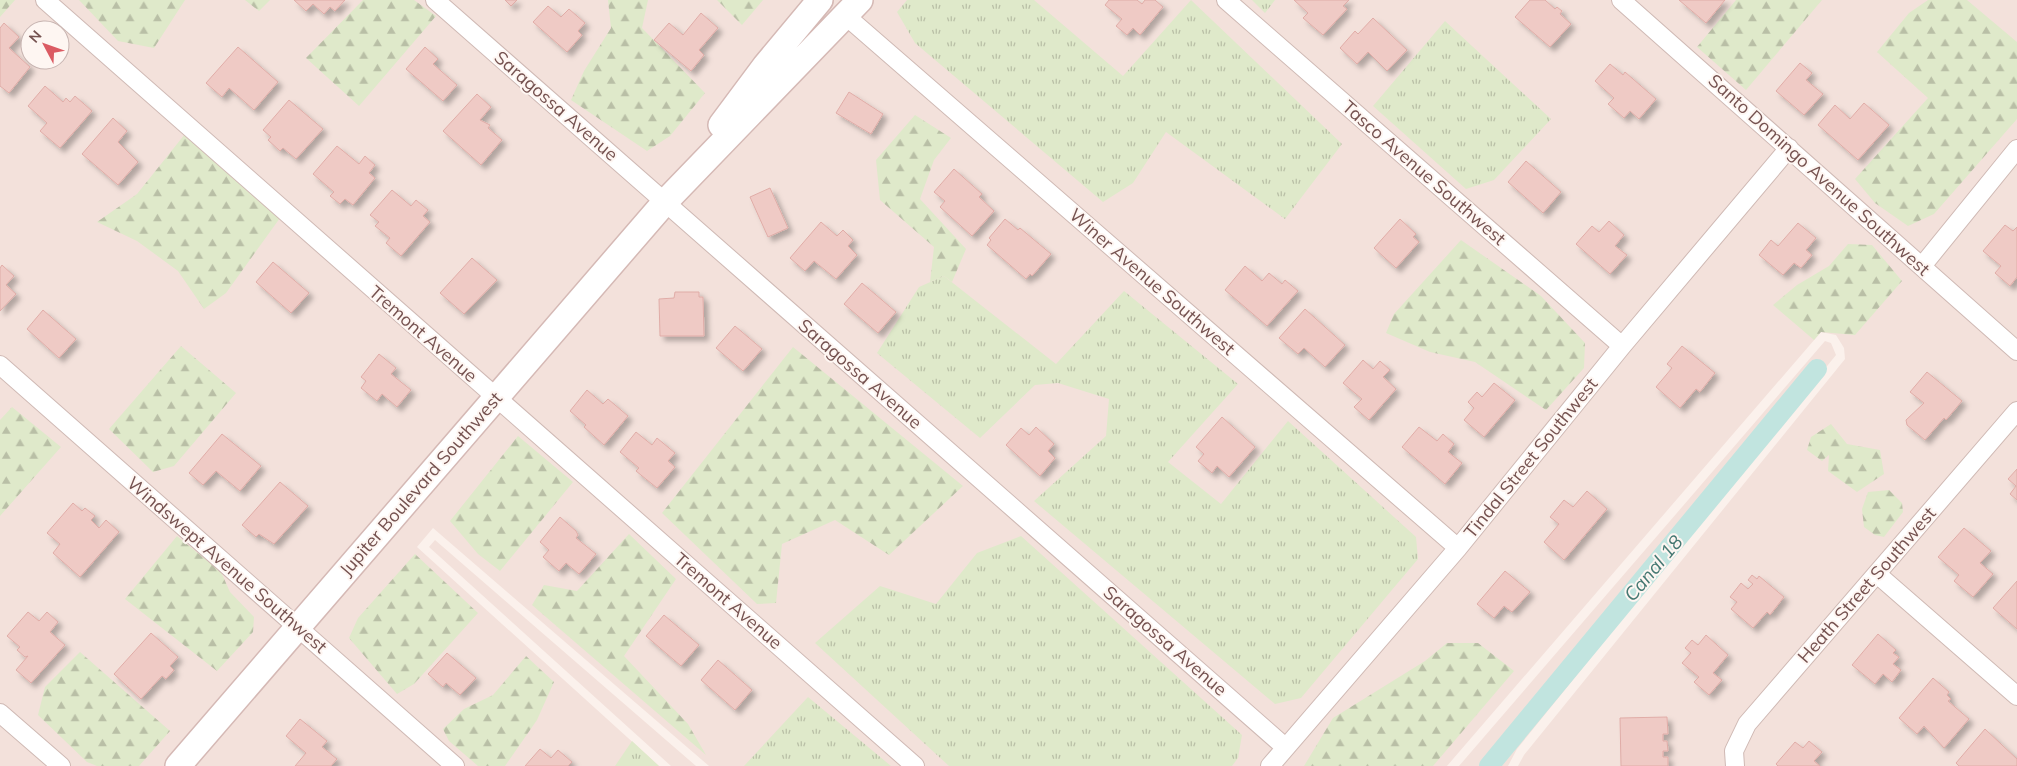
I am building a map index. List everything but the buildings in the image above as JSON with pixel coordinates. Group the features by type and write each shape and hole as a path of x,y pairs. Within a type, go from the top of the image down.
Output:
{"street":[{"name":"Tremont Avenue","path":"45,0 915,766"},
{"name":"Saragossa Avenue","path":"435,0 1286,747"},
{"name":"Jupiter Boulevard Southwest","path":"665,202 766,66 820,0"},
{"name":"Tasco Avenue Southwest","path":"1226,0 1622,346"},
{"name":"Santo Domingo Avenue Southwest","path":"1621,0 2017,351"},
{"name":"Jupiter Boulevard Southwest","path":"178,766 665,202 853,8"},
{"name":"Winer Avenue Southwest","path":"853,8 1458,548"},
{"name":"Tindal Street Southwest","path":"1270,766 1458,548 1622,346 1789,148"},
{"path":"1922,266 2017,148"},
{"name":"Windswept Avenue Southwest","path":"0,364 455,766"},
{"name":"Heath Street Southwest","path":"1735,766 1734,751 1747,724 2017,411"},
{"path":"1877,574 2017,696"},
{"path":"0,713 61,766"}],"shaded area":[{"path":"0,0 2017,0 2017,766 1518,766 1524,755 1845,359 1844,348 1836,335 1821,332 1447,766 709,766 433,528 417,547 659,766 0,766"},
{"path":"1825,341 1831,343 1836,355 1517,749 1508,766 1459,766"},
{"path":"435,540 696,766 671,766 429,547"}],"green space":[{"path":"0,0 15,0 0,17"},
{"path":"79,0 185,0 154,48 118,41"},
{"path":"245,0 270,0 259,11"},
{"path":"363,0 414,0 436,16 359,106 306,58"},
{"path":"608,0 648,0 642,28 705,93 670,136 647,151 571,100 584,71 611,28"},
{"path":"717,0 763,0 742,25"},
{"path":"907,0 1034,0 1123,76 1191,0 1342,144 1285,219 1166,132 1133,183 1103,202 915,43 897,12"},
{"path":"1252,0 1275,0 1265,13"},
{"path":"1736,0 1822,0 1746,90 1697,47"},
{"path":"1928,0 1967,0 2017,42 2017,119 1934,214 1908,226 1875,203 1855,179 1928,98 1877,52 1909,13"},
{"path":"1445,21 1551,119 1494,180 1466,189 1373,106"},
{"path":"915,115 951,138 934,160 920,199 966,249 952,282 944,276 930,282 934,247 880,200 876,160"},
{"path":"185,134 280,218 226,293 204,309 178,271 137,241 97,222 137,194"},
{"path":"1461,240 1541,296 1585,343 1584,368 1546,410 1475,362 1430,352 1386,333 1394,314"},
{"path":"1848,244 1872,245 1902,281 1855,335 1821,332 1814,340 1773,305 1797,285 1829,266"},
{"path":"944,276 1056,364 1124,291 1238,384 1168,462 1221,504 1288,421 1416,537 1418,559 1301,698 1275,704 1034,501 1106,436 1109,399 1058,383 1035,385 980,438 877,353 919,287"},
{"path":"181,346 236,393 174,466 153,472 109,429"},
{"path":"793,347 963,486 889,555 835,520 782,544 776,603 757,604 662,513"},
{"path":"12,407 61,447 0,516 0,420"},
{"path":"1831,424 1847,444 1880,450 1884,474 1857,492 1828,471 1829,455 1822,461 1807,450 1811,437"},
{"path":"518,436 573,482 500,571 478,554 450,521"},
{"path":"1889,490 1902,503 1903,512 1884,537 1875,535 1864,527 1862,509 1868,492"},
{"path":"629,534 676,579 624,656 688,724 706,755 532,605 544,585 577,591"},
{"path":"177,536 221,572 230,592 254,617 253,632 217,671 125,599"},
{"path":"1021,536 1242,735 1238,758 1232,766 949,766 815,643 880,586 936,604 977,553"},
{"path":"415,554 478,613 414,684 397,694 349,638 358,618"},
{"path":"1447,643 1478,643 1514,671 1433,766 1304,766 1333,718 1425,661"},
{"path":"80,652 170,731 139,766 97,766 87,762 38,715 45,687"},
{"path":"526,656 554,682 537,720 505,766 478,766 449,741 443,729 464,709 493,695"},
{"path":"808,697 891,766 744,766"},
{"path":"632,741 659,766 615,766"}],"waterway":[{"name":"Canal 18","path":"1489,766 1817,369"}]}
